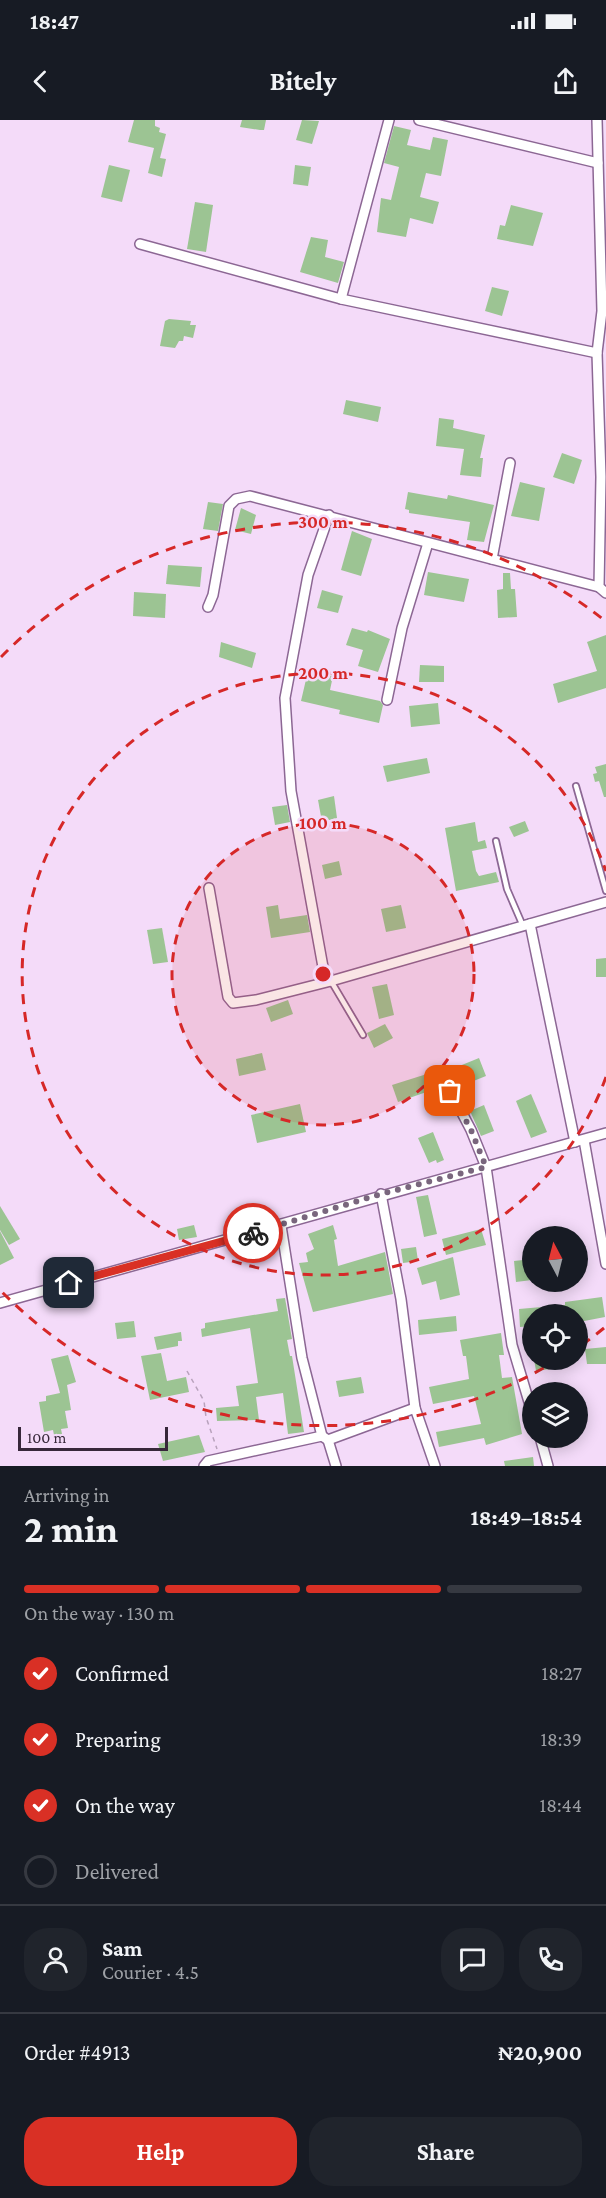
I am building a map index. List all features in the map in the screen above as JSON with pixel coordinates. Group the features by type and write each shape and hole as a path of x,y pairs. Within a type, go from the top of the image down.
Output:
{"street":[{"path":"341,299 389,120"},
{"path":"419,120 598,163"},
{"path":"208,607 213,595 229,506 236,499 250,496 329,515 603,590 597,353 602,311 604,206 598,163 597,120"},
{"path":"140,244 341,299 597,353"},
{"path":"492,559 510,463"},
{"path":"329,515 308,575 285,698 291,791 323,967 331,981"},
{"path":"387,700 402,628 428,543"},
{"path":"210,888 228,997 233,1003 256,1000 331,981 606,902"},
{"path":"527,925 606,1264"},
{"path":"440,1071 471,1130 486,1167 512,1345 523,1382"},
{"path":"0,1303 281,1226 381,1194 606,1133"},
{"path":"381,1194 401,1299 415,1408 435,1466"},
{"path":"281,1226 302,1358 325,1438 336,1466"},
{"path":"204,1466 208,1461 325,1438 415,1408"},
{"path":"543,1448 548,1466"}],"lane":[{"path":"576,786 606,891"},
{"path":"496,842 507,889 527,925"},
{"path":"331,981 363,1035"}],"path":[{"path":"187,1371 204,1401 206,1417 221,1458"}],"building":[{"path":"134,120 155,120 155,126 160,128 159,132 166,134 160,158 166,159 162,177 148,173 154,148 128,142"},
{"path":"242,120 266,120 264,130 240,127"},
{"path":"302,120 319,121 312,144 296,140"},
{"path":"394,126 411,130 407,145 430,150 433,137 448,140 441,176 426,173 420,197 439,202 433,224 410,218 406,237 377,232 381,198 391,200 399,167 384,163"},
{"path":"109,165 130,170 122,202 101,197"},
{"path":"295,165 311,167 308,186 293,184"},
{"path":"195,202 213,205 206,252 187,249"},
{"path":"511,205 543,213 533,246 497,239 500,225 505,226"},
{"path":"311,237 328,240 325,257 344,262 338,283 300,272"},
{"path":"492,287 509,291 502,316 485,311"},
{"path":"169,319 191,321 190,325 196,325 193,338 184,336 183,341 179,341 175,348 160,346 165,321"},
{"path":"346,400 381,407 378,422 343,414"},
{"path":"439,418 454,420 453,428 485,435 480,458 483,458 481,477 460,475 464,449 436,446"},
{"path":"562,453 582,460 574,484 553,477"},
{"path":"520,482 545,488 539,521 511,516"},
{"path":"408,492 447,499 448,495 494,505 484,542 467,540 470,522 409,513 409,510 405,509"},
{"path":"208,502 223,504 218,531 203,529"},
{"path":"241,508 256,515 251,534 235,530"},
{"path":"352,531 372,539 361,576 341,570"},
{"path":"168,565 202,567 200,587 166,584"},
{"path":"428,572 469,579 464,602 424,595"},
{"path":"503,573 510,573 511,589 515,589 517,617 498,618 497,590 503,589"},
{"path":"322,590 343,596 338,613 317,608"},
{"path":"134,592 166,594 165,618 133,616"},
{"path":"352,628 367,632 368,630 390,639 378,672 358,666 363,650 346,645"},
{"path":"606,635 606,688 558,703 553,684 597,671 587,642"},
{"path":"221,642 256,653 252,668 219,657"},
{"path":"420,665 444,666 444,682 419,682"},
{"path":"308,671 333,676 330,690 380,701 383,705 379,723 339,714 340,710 301,701"},
{"path":"438,703 440,724 411,727 409,706"},
{"path":"427,758 430,773 387,782 383,766"},
{"path":"606,764 606,797 604,797 599,781 595,782 593,774 597,773 595,767"},
{"path":"334,796 337,818 322,822 318,800"},
{"path":"287,805 290,822 275,825 272,807"},
{"path":"525,821 529,831 514,837 509,827"},
{"path":"475,822 478,842 485,840 487,848 472,851 476,871 479,876 496,872 499,882 456,891 445,828"},
{"path":"339,861 342,875 325,879 322,865"},
{"path":"278,905 280,919 307,915 310,932 271,938 266,907"},
{"path":"401,905 406,928 386,932 381,909"},
{"path":"162,928 168,962 153,964 147,930"},
{"path":"606,958 606,977 596,977 596,959"},
{"path":"387,984 394,1015 379,1019 372,987"},
{"path":"288,1000 293,1014 271,1022 266,1008"},
{"path":"385,1024 393,1038 374,1048 367,1033"},
{"path":"262,1053 266,1070 239,1076 236,1059"},
{"path":"479,1058 486,1076 456,1088 452,1079 456,1077 452,1069"},
{"path":"430,1073 435,1089 398,1102 392,1085"},
{"path":"531,1094 547,1132 531,1138 516,1101"},
{"path":"300,1104 306,1132 257,1143 251,1115"},
{"path":"484,1105 494,1131 481,1136 470,1111"},
{"path":"433,1132 444,1160 429,1163 418,1138"},
{"path":"428,1195 437,1234 424,1237 416,1197"},
{"path":"0,1206 20,1239 9,1245 0,1230"},
{"path":"194,1225 197,1237 179,1240 177,1229"},
{"path":"333,1225 337,1239 334,1240 338,1266 385,1252 393,1294 313,1312 299,1263 308,1262 306,1253 314,1249 308,1234"},
{"path":"481,1229 486,1245 446,1255 442,1239"},
{"path":"0,1231 14,1258 0,1265"},
{"path":"416,1247 418,1261 403,1263 401,1249"},
{"path":"453,1257 460,1295 440,1300 436,1281 422,1285 417,1268"},
{"path":"522,1260 522,1281 516,1282 514,1261"},
{"path":"602,1297 605,1317 588,1320 588,1304 565,1304 565,1302"},
{"path":"285,1298 292,1339 287,1340 290,1356 292,1356 304,1432 288,1434 283,1393 256,1397 259,1420 217,1421 216,1408 239,1406 236,1386 258,1383 250,1328 202,1337 201,1329 205,1328 205,1323 278,1311 276,1299"},
{"path":"519,1309 522,1309 522,1327 520,1327"},
{"path":"456,1316 457,1331 419,1335 418,1320"},
{"path":"134,1321 136,1337 117,1339 115,1323"},
{"path":"181,1332 182,1341 178,1341 178,1346 157,1350 154,1337"},
{"path":"501,1333 504,1355 499,1355 502,1378 512,1377 522,1434 486,1445 484,1438 439,1447 436,1432 481,1424 474,1396 433,1404 429,1387 469,1379 466,1356 463,1356 460,1340"},
{"path":"606,1347 606,1364 588,1364 588,1349"},
{"path":"161,1353 167,1381 186,1377 189,1392 150,1400 141,1356"},
{"path":"68,1355 76,1382 67,1385 71,1410 65,1411 68,1428 61,1429 62,1434 54,1435 53,1430 44,1432 39,1402 46,1401 46,1396 60,1393 51,1359"},
{"path":"361,1377 364,1393 339,1397 336,1381"},
{"path":"199,1435 205,1452 163,1461 158,1444"},
{"path":"533,1457 534,1466 505,1466 504,1461"}],"way so far":[{"path":"253,1233 381,1194 486,1167 471,1130 450,1091"}],"route":[{"path":"69,1283 253,1233"}]}
